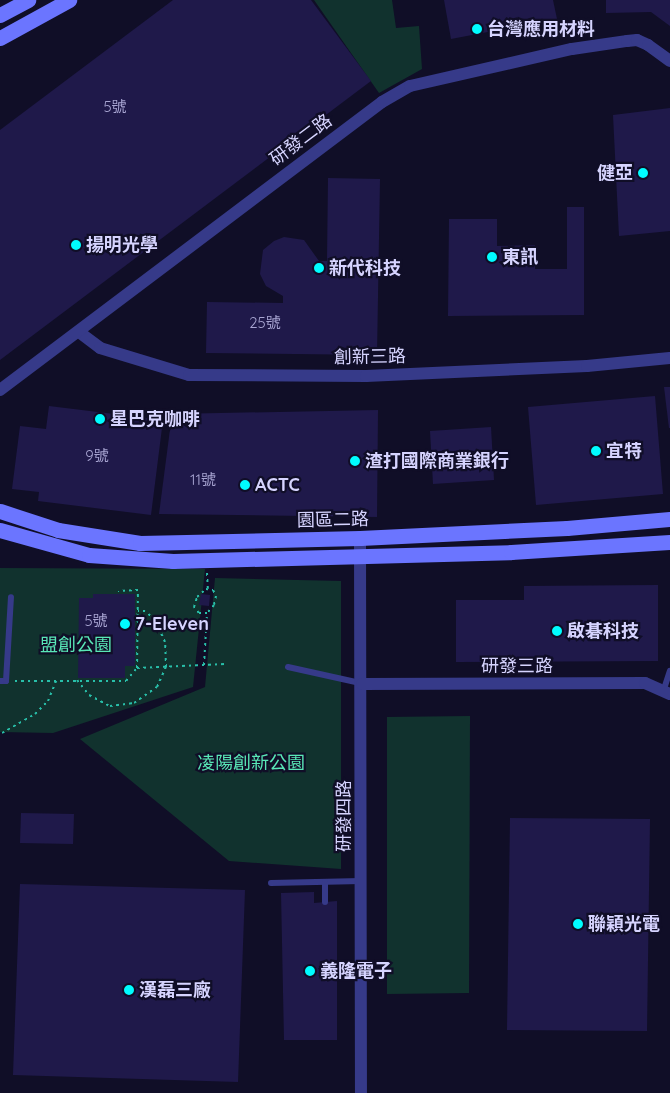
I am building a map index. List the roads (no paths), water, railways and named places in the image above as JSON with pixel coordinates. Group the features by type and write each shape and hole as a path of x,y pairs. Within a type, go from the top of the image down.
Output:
{"street":[{"path":"0,15 28,0"},
{"path":"0,38 69,0"},
{"name":"研發二路","path":"0,390 382,102 410,86 572,49 637,40 648,44 670,61"},
{"name":"創新三路","path":"79,332 100,348 189,375 366,376 587,366 670,358"},
{"name":"園區二路","path":"0,511 58,530 140,543 360,538 567,528 670,520"},
{"name":"園區二路","path":"0,530 89,555 173,561 511,552 670,542"},
{"name":"研發四路","path":"360,538 362,684 361,1093"},
{"name":"研發三路","path":"362,684 645,683 667,691"}],"lane":[{"path":"3,681 11,597"},
{"path":"288,667 362,684"},
{"path":"667,691 670,671"},
{"path":"271,883 362,881"},
{"path":"324,902 325,882"}],"place":[{"name":"台灣應用材料","path":"477,29"},
{"name":"健亞","path":"643,173"},
{"name":"揚明光學","path":"76,245"},
{"name":"東訊","path":"492,257"},
{"name":"新代科技","path":"319,268"},
{"name":"星巴克咖啡","path":"100,419"},
{"name":"宜特","path":"596,451"},
{"name":"渣打國際商業銀行","path":"355,461"},
{"name":"ACTC","path":"245,485"},
{"name":"7-Eleven","path":"125,624"},
{"name":"啟碁科技","path":"557,631"},
{"name":"聯穎光電","path":"578,924"},
{"name":"義隆電子","path":"310,971"},
{"name":"漢磊三廠","path":"129,990"}],"park label":[{"name":"盟創公園","path":"76,645"},
{"name":"凌陽創新公園","path":"251,763"}]}
